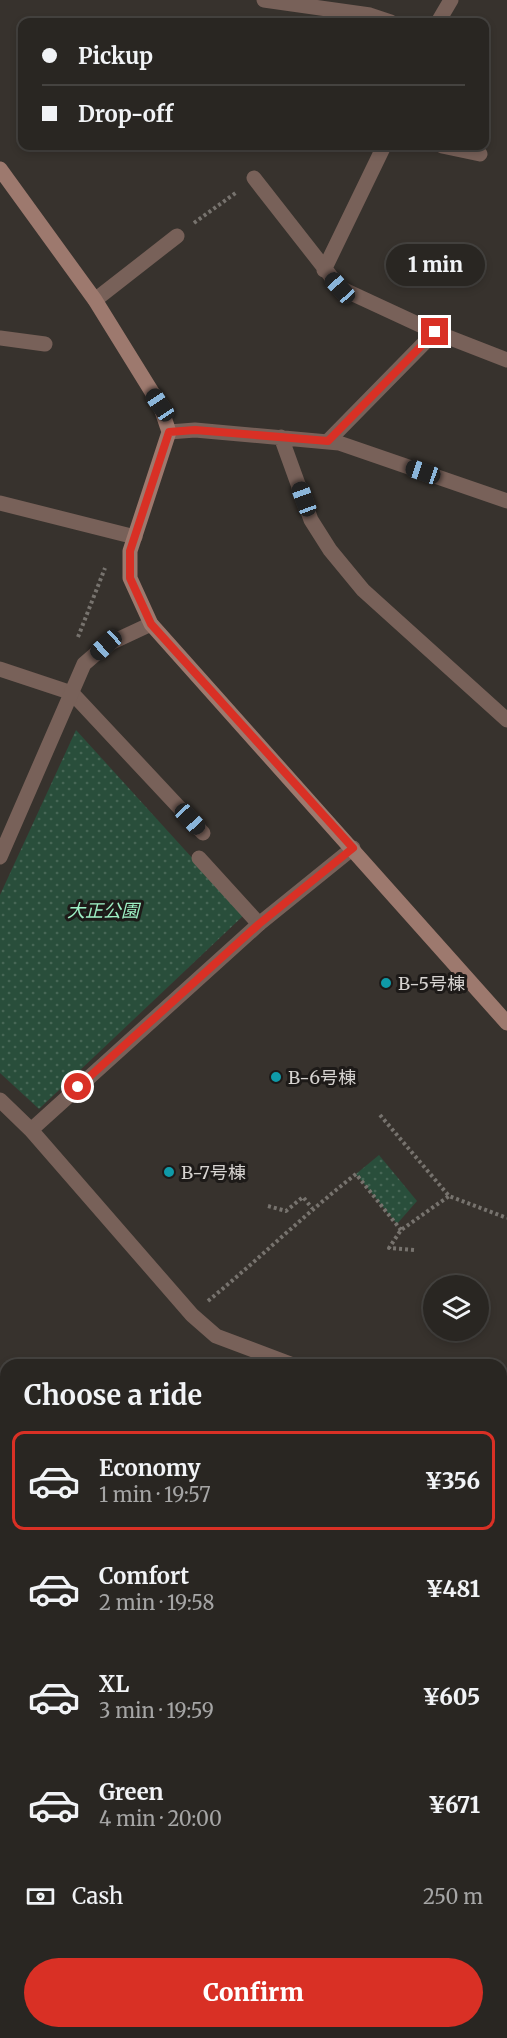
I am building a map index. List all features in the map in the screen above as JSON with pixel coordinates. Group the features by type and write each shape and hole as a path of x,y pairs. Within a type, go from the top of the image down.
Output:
{"street":[{"path":"264,0 379,18"},
{"path":"440,18 451,0"},
{"path":"324,270 382,150"},
{"path":"461,150 480,154"},
{"path":"0,169 95,300 160,405 169,432 130,551 130,578 151,624 507,1023"},
{"path":"254,178 340,288 435,332 507,360"},
{"path":"95,300 177,236"},
{"path":"328,441 435,332"},
{"path":"0,338 45,344"},
{"path":"169,432 195,430 328,441 507,501"},
{"path":"282,437 311,520 330,550 363,590 507,720"},
{"path":"0,503 135,537"},
{"path":"0,857 84,664 106,645 151,624"},
{"path":"0,669 72,693 203,833"},
{"path":"31,1130 259,924 353,848"},
{"path":"199,858 259,924"},
{"path":"0,1100 31,1130 192,1315 216,1335 278,1359"}],"path":[{"path":"177,236 254,178"},
{"path":"84,664 69,659 103,574 112,533"},
{"path":"380,1115 449,1196 507,1218"},
{"path":"192,1315 275,1246 312,1208 356,1174 401,1230"},
{"path":"414,1250 389,1248 401,1230 449,1196"},
{"path":"268,1206 286,1211 303,1197 312,1208"}],"green space":[{"name":"大正公園","path":"76,730 244,915 39,1109 0,1073 0,895"},
{"path":"379,1155 417,1201 397,1224 356,1174"}],"place":[{"name":"B-5号棟","path":"386,983"},
{"name":"B-6号棟","path":"276,1077"},
{"name":"B-7号棟","path":"169,1172"}],"route":[{"path":"78,1087 259,924 353,848 151,624 130,578 130,551 169,432 195,430 328,441 435,332"}]}
